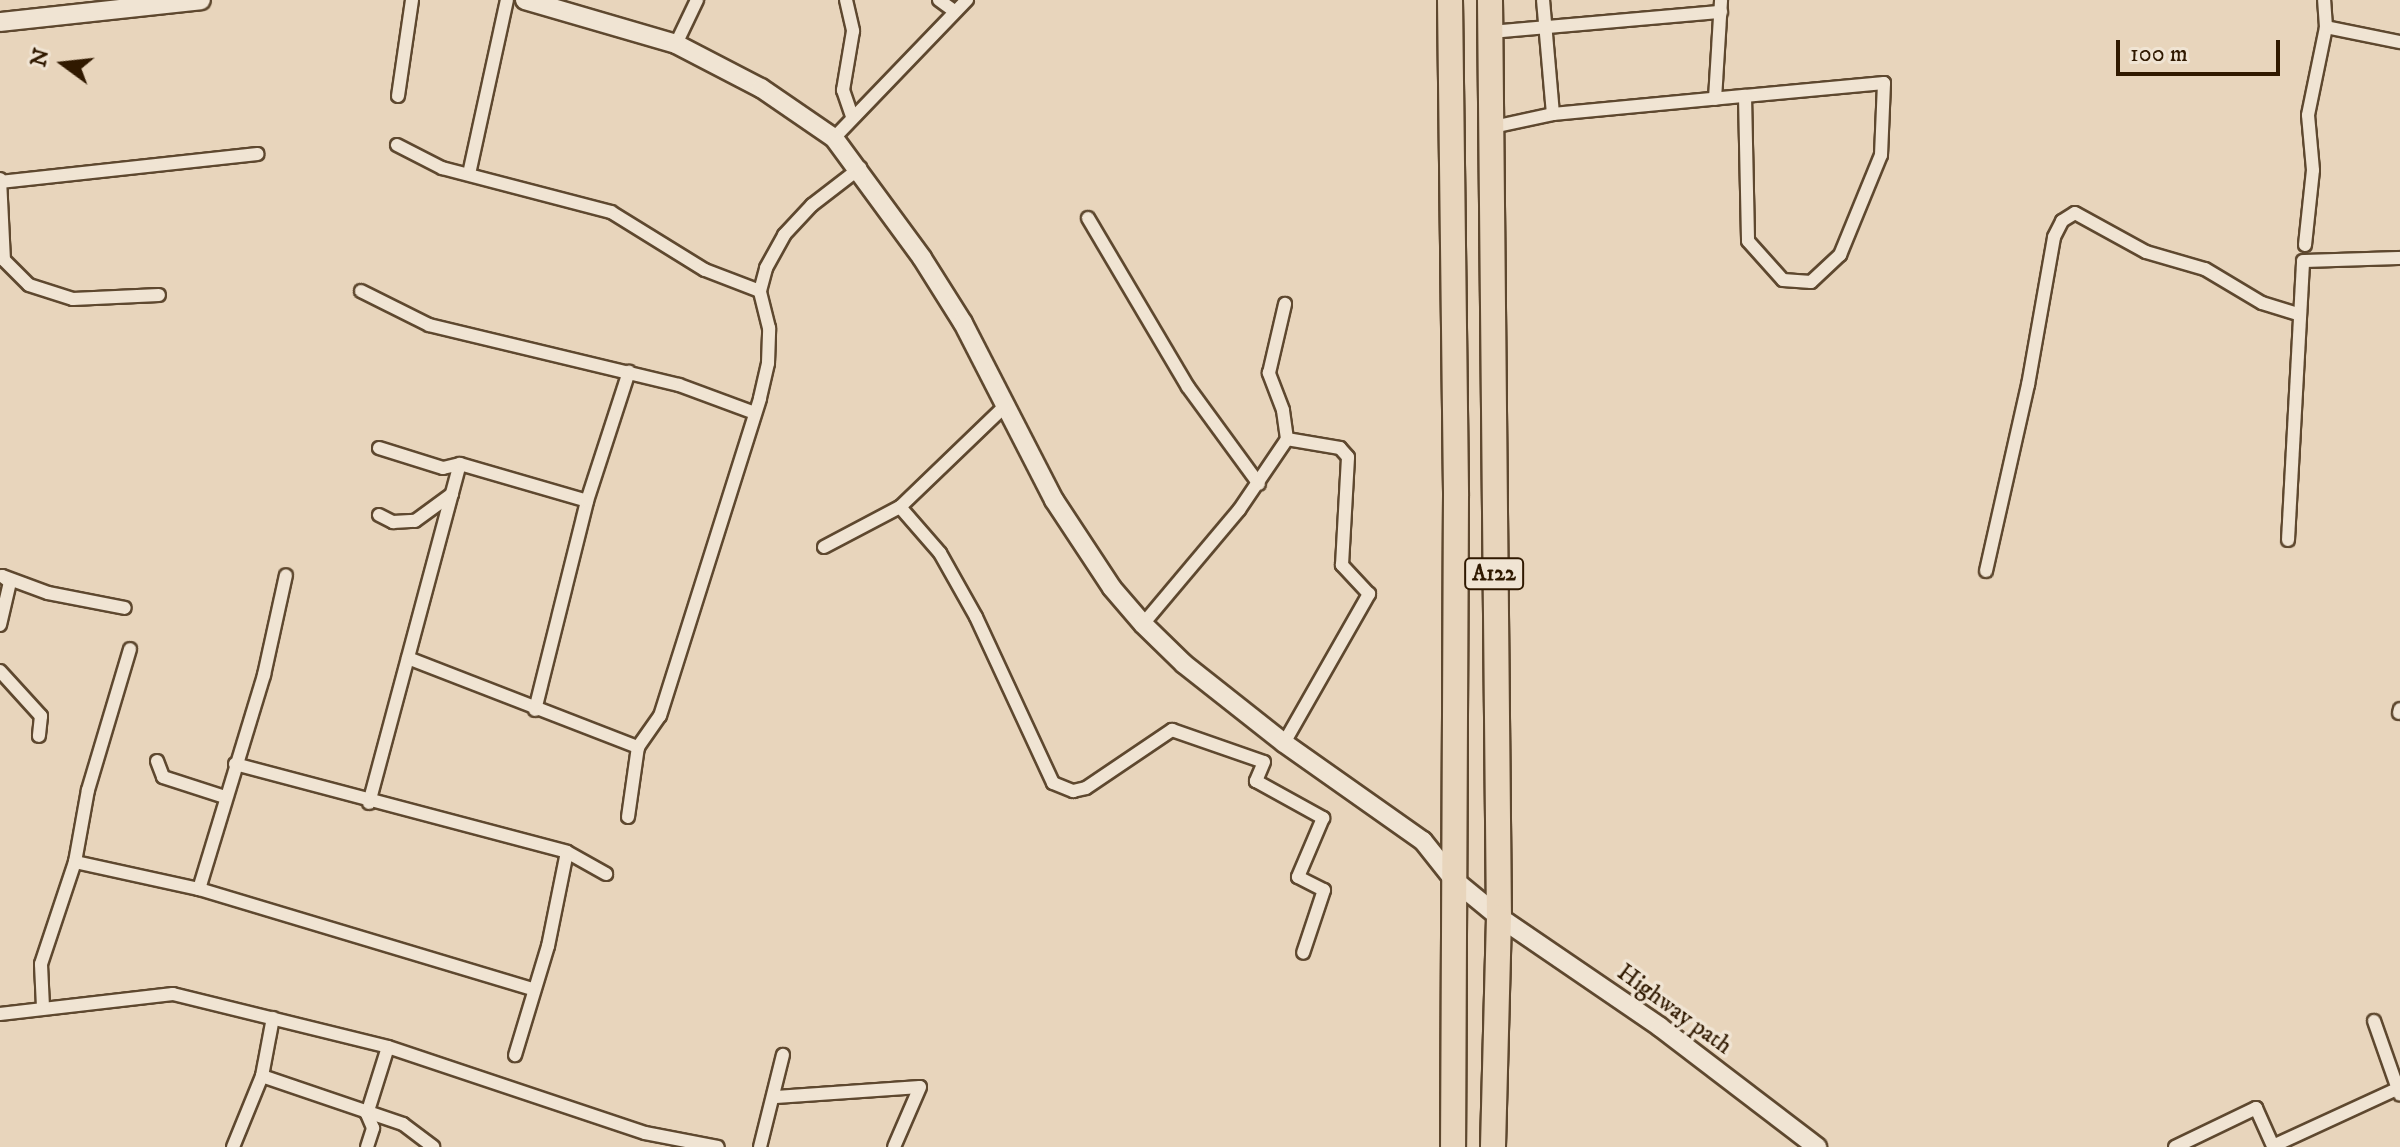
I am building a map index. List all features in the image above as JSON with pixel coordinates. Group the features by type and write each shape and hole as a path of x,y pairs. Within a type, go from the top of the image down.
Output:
{"highway":[{"name":"A122","path":"1450,0 1454,391 1453,1147"},
{"name":"A122","path":"1490,0 1499,917 1493,1147"},
{"path":"1454,391 1487,391 1494,384"}],"street":[{"path":"0,22 201,0"},
{"path":"398,96 412,0"},
{"path":"469,174 507,0"},
{"name":"Highway path","path":"525,0 676,44 761,88 834,138 860,168 963,323 1003,408 1054,500 1112,588 1143,624 1184,664 1284,743 1423,841 1454,880 1499,917 1660,1027 1817,1147"},
{"path":"676,44 697,0"},
{"path":"846,0 853,31 843,90 852,116"},
{"path":"939,0 954,11"},
{"path":"834,138 967,0"},
{"path":"1543,0 1543,28 1553,114"},
{"path":"2305,245 2313,170 2308,115 2326,27 2324,0"},
{"path":"1491,32 1721,6 1715,99"},
{"path":"2326,27 2400,42"},
{"path":"1493,127 1553,114 1715,99 1745,96 1884,83 1881,155 1840,255 1811,282 1783,280 1748,241 1745,96"},
{"path":"397,145 427,163 611,212 705,270 760,291"},
{"path":"159,295 73,299 29,285 4,260 0,181 257,154"},
{"path":"628,817 638,747 660,716 768,363 769,328 760,291 784,235 860,168"},
{"path":"1986,571 2028,385 2054,237 2062,221 2075,213 2146,252 2205,269 2262,303 2299,314"},
{"path":"1088,218 1188,387 1259,484"},
{"path":"2288,540 2303,261 2400,258"},
{"path":"361,291 429,325 629,372 752,412"},
{"path":"1143,624 1259,484 1287,439 1283,410 1269,373 1285,304"},
{"path":"535,710 587,501 629,372"},
{"path":"824,547 900,507 1003,408"},
{"path":"1284,743 1369,594 1342,565 1348,457 1340,448 1287,439"},
{"path":"379,448 443,468 460,464 587,501"},
{"path":"369,803 460,464"},
{"path":"379,515 393,522 415,521 452,494"},
{"path":"900,507 940,553 976,617 1053,783 1073,791 1086,788 1172,730 1264,762 1256,781 1323,818 1298,877 1324,890 1303,953"},
{"path":"1,575 55,595 125,608"},
{"path":"0,625 10,582 1,575"},
{"path":"199,889 264,675 286,575"},
{"path":"43,1007 41,964 75,862 88,790 130,649"},
{"path":"408,658 535,710 638,747"},
{"path":"0,671 41,716 39,736"},
{"path":"157,761 163,777 225,797"},
{"path":"235,764 369,803 567,852 606,874"},
{"path":"515,1055 532,989 548,946 567,852"},
{"path":"75,862 199,889 532,989"},
{"path":"0,1014 173,994 388,1047 645,1133 718,1147"},
{"path":"233,1147 262,1076 273,1018"},
{"path":"2175,1147 2256,1108 2273,1146 2398,1092 2374,1021"},
{"path":"367,1147 373,1128 367,1114 388,1047"},
{"path":"760,1147 776,1097 783,1055"},
{"path":"262,1076 403,1124 433,1147"},
{"path":"776,1097 920,1087 894,1147"}]}
